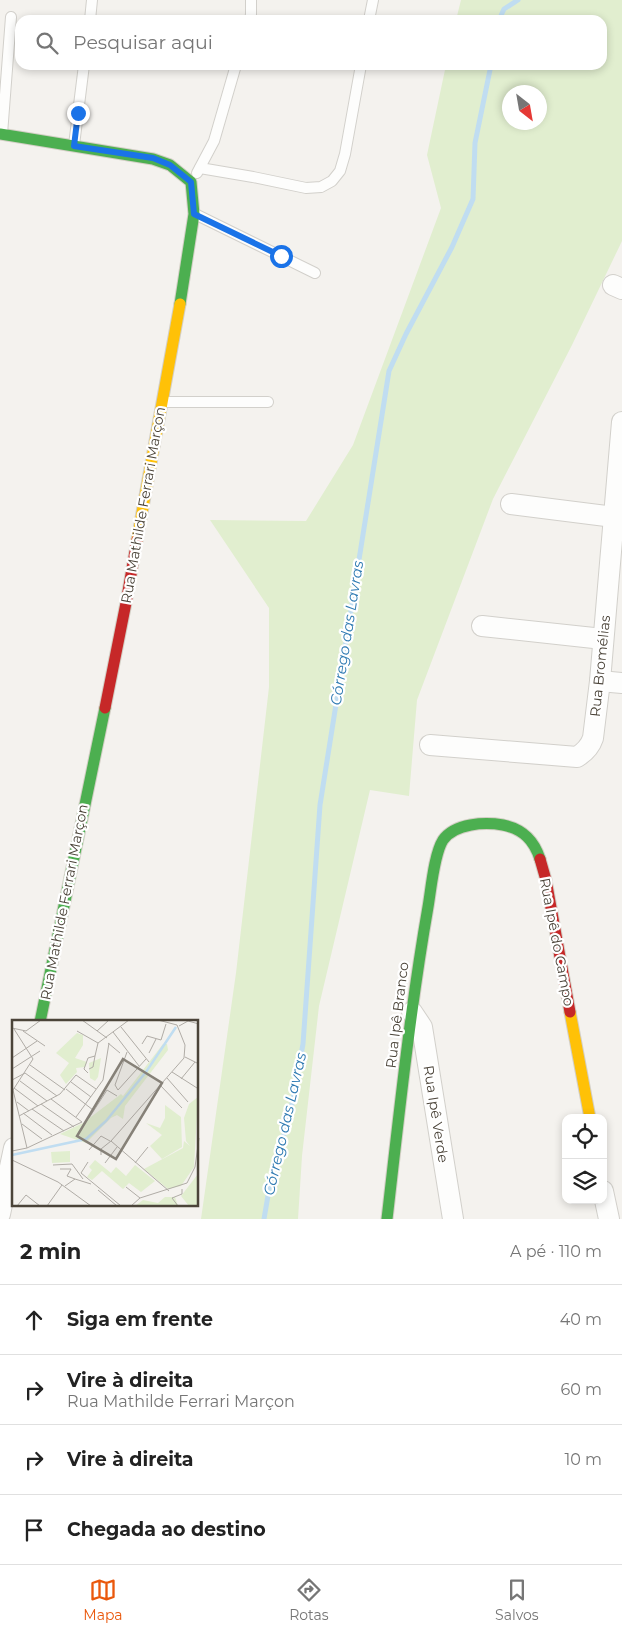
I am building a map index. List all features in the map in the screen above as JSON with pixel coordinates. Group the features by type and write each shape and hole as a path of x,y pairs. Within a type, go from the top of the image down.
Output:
{"street":[{"path":"1,135 153,158 170,165 191,182"},
{"name":"Rua Mathilde Ferrari Marçon","path":"40,1020 126,603 183,286 194,214 191,182"},
{"name":"Rua Bromélias","path":"430,745 577,757 590,746 593,738 600,681 622,422"},
{"path":"510,504 614,517"},
{"path":"482,626 603,639"},
{"path":"600,681 622,683"},
{"name":"Rua Ipê do Campo","path":"463,826 497,824 509,826 525,834 533,841 546,880 589,1114"},
{"name":"Rua Ipê Branco","path":"387,1219 422,940 443,841 451,833 463,826"},
{"name":"Rua Ipê Verde","path":"412,1012 422,1026 453,1219"},
{"path":"0,1214 4,1177 12,1154"},
{"path":"605,1204 608,1219"}],"lane":[{"path":"90,15 92,0"},
{"path":"251,0 251,15"},
{"path":"370,15 373,0"},
{"path":"1,135 11,17"},
{"path":"74,146 83,70"},
{"path":"191,182 214,142 235,70"},
{"path":"200,168 306,188 320,186 332,181 340,171 345,154 360,70"},
{"path":"194,214 315,273"},
{"path":"161,402 268,402"}],"green space":[{"path":"461,0 622,0 622,241 572,345 493,499 417,700 409,796 370,790 319,1006 302,1156 298,1219 201,1219 236,973 269,687 269,608 210,520 306,521 353,445 441,208 427,155 445,70 607,70 607,15 457,15"}],"waterway":[{"name":"Córrego das Lavras","path":"501,15 504,9 518,0"},
{"name":"Córrego das Lavras","path":"264,1219 271,1178 290,1114 303,1044 320,805 389,371 406,334 452,247 473,199 475,143 490,70"}],"traffic: fast":[{"path":"0,134 153,159 170,165 191,182 194,214 180,304"},
{"path":"40,1020 105,708"},
{"path":"387,1219 416,985 433,872 440,846 448,834 463,827 479,824 503,825 516,829 527,836 538,852 540,859"}],"traffic: slow":[{"path":"137,540 180,304"},
{"path":"570,1012 589,1114"}],"traffic: jam":[{"path":"105,708 137,540"},
{"path":"540,859 546,880 570,1012"}],"route":[{"path":"78,113 74,146 153,158 170,165 191,182 194,214 281,256"}]}
